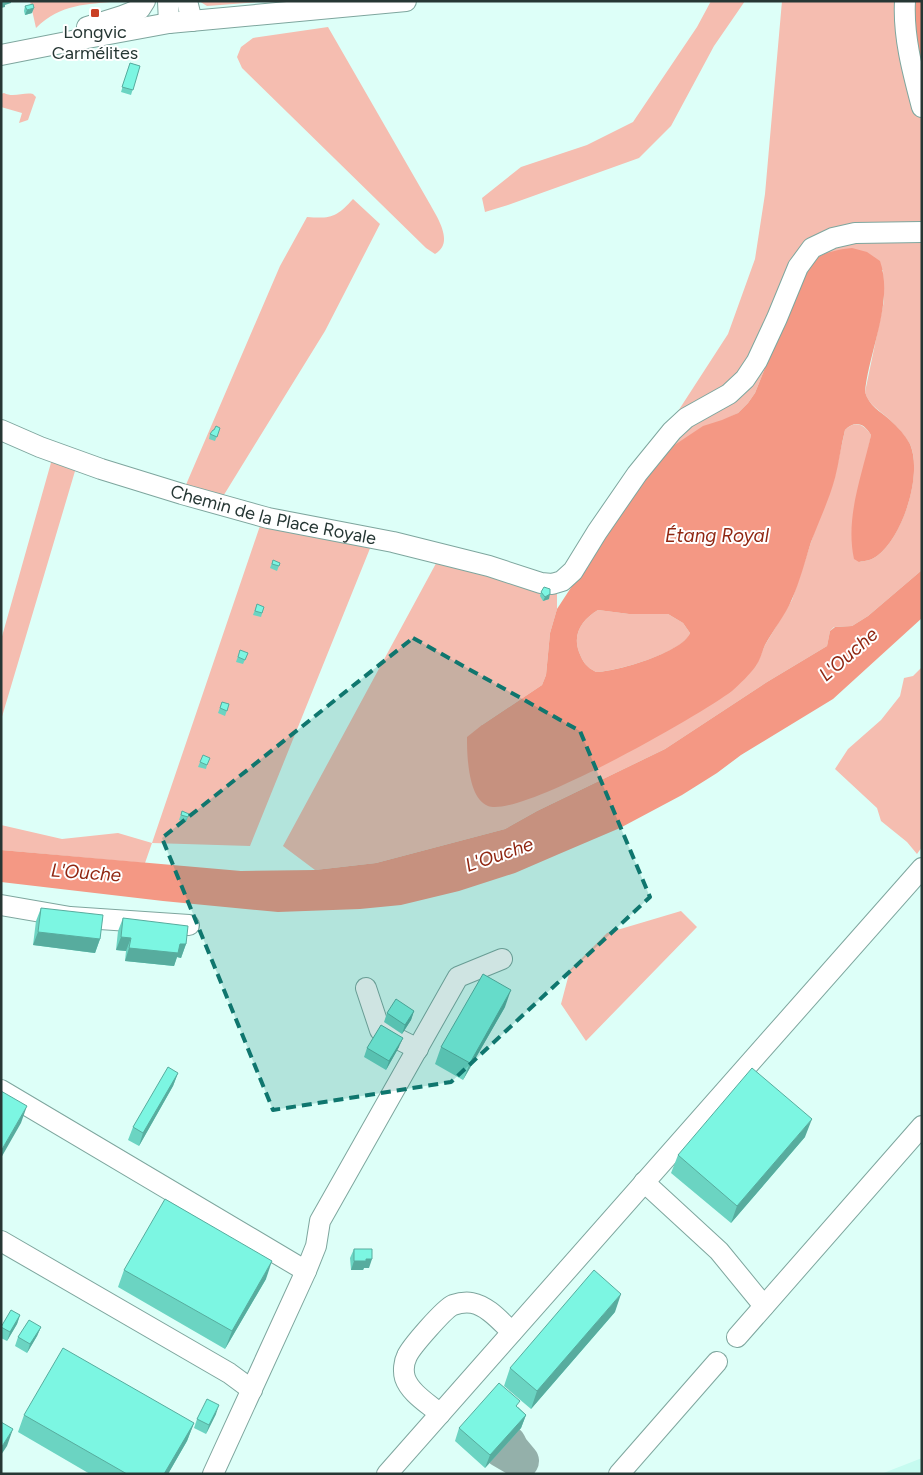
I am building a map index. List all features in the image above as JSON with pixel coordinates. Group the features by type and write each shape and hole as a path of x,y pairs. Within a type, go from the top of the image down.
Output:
{"street":[{"path":"73,40 86,27 140,9 145,1"},
{"path":"168,1 169,24"},
{"path":"186,1 192,22"},
{"path":"1,55 73,40 169,24 406,1"},
{"path":"905,1 904,15 910,60 922,107"},
{"name":"Chemin de la Place Royale","path":"1,430 92,466 182,494 268,518 393,542 480,563 541,583 552,584 562,581 573,571 636,474 672,431 686,418 729,394 745,379 757,361 774,325 798,266 812,248 833,238 855,232 922,232"},
{"path":"387,1474 922,868"},
{"path":"1,905 70,916 189,925"},
{"path":"213,1474 306,1271 316,1246 320,1221 458,977 502,959"},
{"path":"366,988 380,1030 418,1049"},
{"path":"1,1090 306,1271"},
{"path":"737,1337 922,1126"},
{"path":"644,1182 719,1251 764,1306"},
{"path":"1,1241 229,1373 252,1390"},
{"path":"440,1414 415,1392 405,1378 406,1358 415,1345 448,1308 463,1303 481,1306 512,1332"},
{"path":"619,1474 717,1362"}],"highlighted area":[{"path":"413,638 580,731 650,897 451,1082 273,1110 162,838"}],"shaded area":[{"path":"30,1 119,1 74,7 55,14 36,28"},
{"path":"199,1 271,1 207,6"},
{"path":"711,1 745,1 714,46 671,126 639,158 485,212 482,198 521,167 587,145 633,122 697,27"},
{"path":"782,1 912,1 922,87 922,570 868,616 852,626 834,627 830,631 827,646 767,682 665,749 537,811 505,829 376,863 315,870 283,846 440,556 557,589 557,609 550,633 546,675 542,685 482,725 625,753 699,711 756,666 765,645 792,600 834,480 845,430 852,425 862,426 871,435 868,450 859,562 877,556 895,535 908,504 912,487 913,456 910,444 903,434 893,422 872,404 865,392 884,301 883,270 806,266 755,393 748,403 738,413 670,448 660,439 728,334 755,259 765,194"},
{"path":"328,27 439,220 444,235 444,242 441,249 435,254 426,248 242,68 237,57 241,47 253,38"},
{"path":"1,94 11,95 33,94 36,97 28,120 19,123 22,113 1,107"},
{"path":"353,199 380,224 325,331 222,498 185,487 280,266 307,217 322,218 333,216"},
{"path":"54,452 78,461 1,720 1,640"},
{"path":"263,517 373,541 250,846 152,843"},
{"path":"598,610 629,614 668,614 683,623 690,633 685,640 663,654 633,665 596,672 587,666 584,661 579,652 577,639 580,627"},
{"path":"922,667 922,847 917,854 907,842 881,821 877,808 835,769 848,749 881,720 900,696 904,678 913,676"},
{"path":"1,825 62,839 118,833 152,843 145,863 1,850"},
{"path":"681,911 697,927 586,1041 561,1004 570,970 607,933"},
{"path":"922,1458 922,1474 881,1474"}],"water":[{"path":"912,1 922,1 922,87"},
{"name":"Étang Royal","path":"852,248 867,252 880,261 884,276 882,309 865,392 872,405 904,434 910,444 913,457 912,488 908,504 895,535 875,557 859,562 854,559 852,543 853,512 871,435 859,424 852,425 845,430 833,486 811,542 792,599 765,645 757,664 745,679 732,691 686,721 571,781 535,797 506,806 488,806 481,802 476,795 470,776 467,737 542,685 546,675 550,633 557,609 636,488 670,448 703,426 738,413 748,403 755,393 806,266 822,255","holes":["598,610 629,614 668,614 683,623 690,633 685,640 675,647 648,660 618,669 596,672 585,664 579,652 577,639 580,627"]},
{"name":"L'Ouche","path":"922,570 922,618 833,699 741,755 682,795 620,828 515,873 459,891 401,905 360,909 278,912 1,882 1,850 241,871 315,870 376,863 505,829 537,811 665,749 767,682 827,646 830,631 835,627 852,626 868,616"}],"building":[{"path":"33,4 34,8 27,10 25,6"},
{"path":"130,63 140,66 133,90 122,87"},
{"path":"216,426 220,428 217,437 210,434"},
{"path":"273,560 280,563 279,566 272,564"},
{"path":"544,587 550,589 550,594 545,597 541,592"},
{"path":"257,604 264,607 262,613 255,611"},
{"path":"240,650 248,653 245,660 238,657"},
{"path":"222,702 229,704 227,711 220,708"},
{"path":"203,755 210,758 207,765 200,762"},
{"path":"182,811 189,814 188,817 181,815"},
{"path":"41,908 103,915 100,939 38,932"},
{"path":"123,918 188,926 186,944 180,944 178,953 129,948 131,938 121,937"},
{"path":"483,974 511,990 470,1063 441,1047"},
{"path":"396,999 414,1011 405,1025 387,1013"},
{"path":"381,1025 403,1038 389,1061 367,1048"},
{"path":"168,1067 178,1073 143,1133 133,1127"},
{"path":"752,1068 812,1119 737,1206 678,1155"},
{"path":"1,1091 27,1106 1,1151"},
{"path":"165,1199 272,1261 232,1331 124,1270"},
{"path":"354,1249 372,1249 372,1259 354,1261"},
{"path":"594,1270 621,1294 537,1391 510,1368"},
{"path":"11,1310 20,1315 10,1332 1,1327"},
{"path":"29,1320 41,1327 30,1344 18,1337"},
{"path":"63,1348 194,1423 164,1474 127,1474 24,1415"},
{"path":"499,1383 520,1401 516,1406 526,1415 490,1455 459,1428"},
{"path":"207,1399 219,1405 209,1425 197,1419"},
{"path":"1,1422 13,1429 1,1448"}],"taxiway":[{"path":"502,1450 521,1461 508,1443"}],"place":[{"name":"Longvic Carmélites","path":"95,13"}]}
